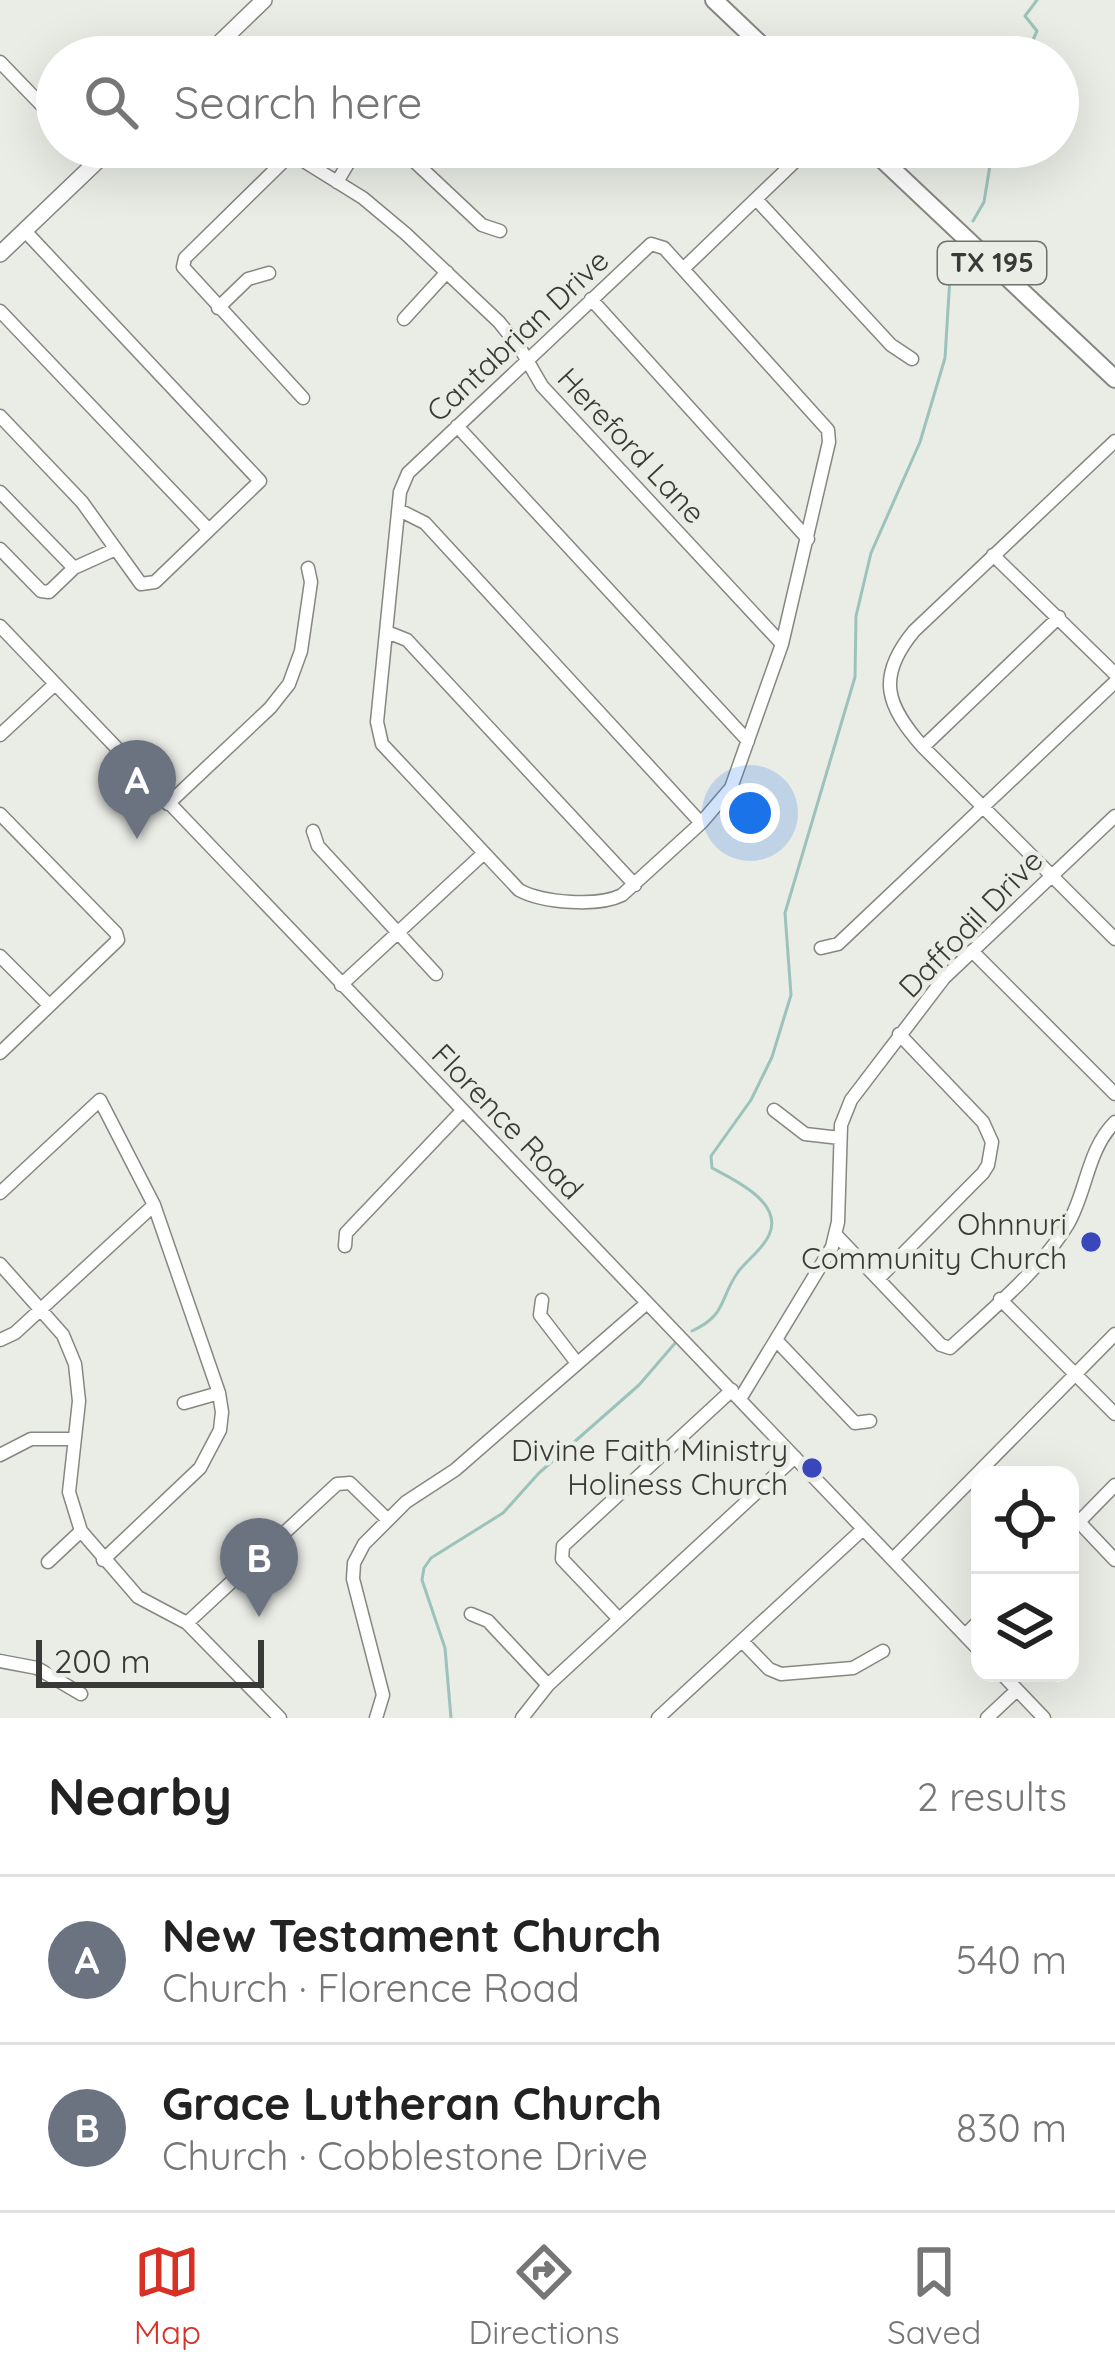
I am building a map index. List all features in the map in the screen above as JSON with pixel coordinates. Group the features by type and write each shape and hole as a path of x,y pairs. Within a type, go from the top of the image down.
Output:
{"highway":[{"path":"714,0 752,36"},
{"name":"TX 195","path":"891,168 1115,379"}],"main road":[{"path":"227,36 264,0"},
{"path":"0,254 90,168"}],"street":[{"path":"0,62 36,100"},
{"path":"270,168 183,262 184,273 303,398"},
{"name":"Hereford Lane","path":"314,168 376,208 511,336 542,386 782,644"},
{"path":"337,182 345,168"},
{"path":"421,168 482,225 500,231"},
{"path":"683,269 789,168"},
{"path":"757,199 891,345 912,359"},
{"path":"0,416 82,502 141,584 155,582 260,481 25,231"},
{"name":"Cantabrian Drive","path":"651,244 664,248 683,269 828,430 808,539 782,644 725,798 635,885 611,901 528,895 382,744 377,722 399,510 408,473 651,244"},
{"path":"404,319 447,272"},
{"path":"218,308 248,279 268,273"},
{"path":"591,299 808,539"},
{"path":"0,311 209,530"},
{"path":"457,426 748,741"},
{"path":"1115,440 904,644 890,678 894,713 922,747 1115,939"},
{"path":"0,492 74,568"},
{"path":"399,510 425,523 700,823"},
{"path":"0,549 41,591 50,592 74,568 116,549"},
{"path":"821,948 838,944 1115,678 1059,616 993,555"},
{"path":"168,804 270,708 289,684 301,651 311,582 308,568"},
{"path":"922,747 1059,616"},
{"name":"Florence Road","path":"0,626 971,1641"},
{"path":"387,632 407,640 635,885"},
{"path":"3,727 55,684"},
{"path":"0,814 118,940 0,1053"},
{"name":"Daffodil Drive","path":"619,1619 562,1559 563,1546 736,1394 776,1340 836,1235 840,1138 851,1100 899,1034 972,951 1115,816"},
{"path":"313,832 318,846 436,974"},
{"path":"341,985 484,853"},
{"path":"972,951 1115,1094"},
{"path":"0,956 49,1005"},
{"path":"878,1279 983,1173 992,1152 983,1122 899,1034"},
{"path":"0,1193 100,1100 154,1205 219,1393 220,1430 200,1468 103,1560"},
{"path":"774,1110 805,1134 840,1138"},
{"path":"344,1246 346,1233 462,1111"},
{"path":"836,1235 941,1345 950,1348 1060,1237 1081,1199 1097,1145 1115,1122"},
{"path":"0,1340 42,1309 154,1205"},
{"path":"0,1264 63,1335 75,1364 79,1401 68,1492 81,1531 138,1597 187,1623 280,1718"},
{"path":"1000,1299 1115,1414"},
{"path":"542,1300 540,1315 577,1363"},
{"path":"376,1718 383,1695 353,1579 358,1553 406,1502 455,1470 647,1303"},
{"path":"893,1559 1115,1334"},
{"path":"776,1340 855,1424 870,1421"},
{"path":"184,1403 219,1393"},
{"path":"0,1455 31,1439 74,1439"},
{"path":"522,1718 548,1685 795,1457"},
{"path":"187,1623 337,1484 350,1483 388,1520"},
{"path":"1079,1522 1115,1485"},
{"path":"658,1718 863,1529"},
{"path":"48,1562 81,1531"},
{"path":"1079,1531 1115,1560"},
{"path":"471,1613 488,1621 548,1685"},
{"path":"965,1635 971,1629"},
{"path":"742,1641 769,1669 781,1674 853,1668 883,1651"},
{"path":"0,1660 37,1668 81,1694"},
{"path":"1009,1682 1044,1718"},
{"path":"988,1718 1017,1690"}],"waterway":[{"path":"1035,36 1037,31 1025,16 1037,0"},
{"path":"973,221 984,202 990,168"},
{"path":"692,1331 717,1312 738,1272 766,1240 772,1223 764,1203 712,1168 711,1156 751,1100 772,1057 791,995 785,913 855,677 856,616 871,553 920,442 945,358 952,244"},
{"path":"451,1718 445,1648 422,1580 424,1568 431,1558 503,1513 539,1473 639,1385 676,1342"}],"place":[{"name":"New Testament Church","path":"137,839"},
{"name":"Ohnnuri Community Church","path":"1091,1242"},
{"name":"Divine Faith Ministry Holiness Church","path":"812,1468"},
{"name":"Grace Lutheran Church","path":"259,1617"}]}
